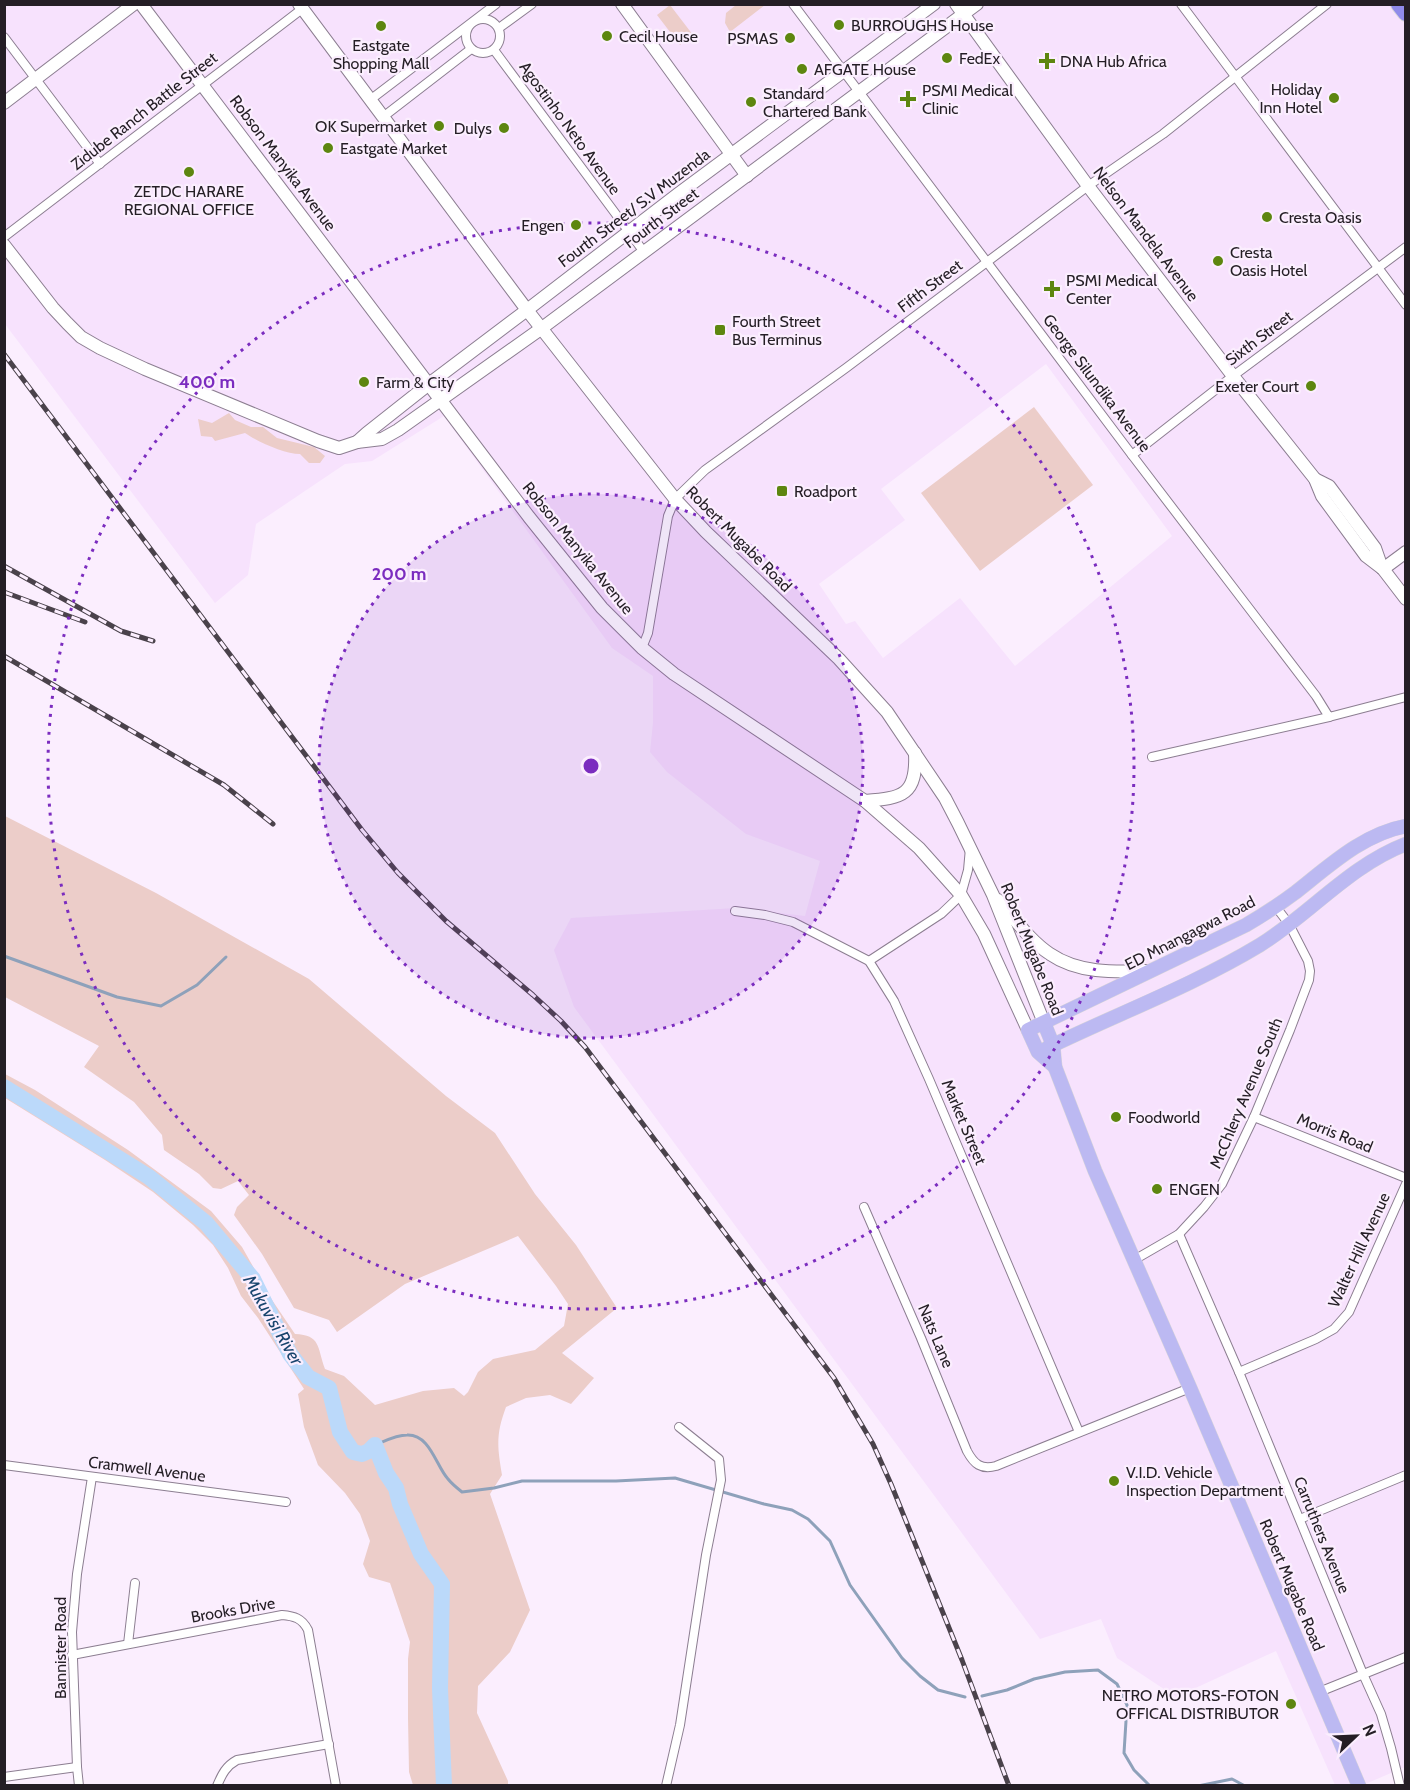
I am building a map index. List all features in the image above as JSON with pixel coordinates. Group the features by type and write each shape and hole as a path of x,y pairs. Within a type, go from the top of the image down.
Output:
{"highway":[{"path":"1399,4 1406,13"}],"main road":[{"path":"4,103 134,4"},
{"name":"Robson Manyika Avenue","path":"141,4 529,517 595,598 642,648 674,674 865,801 919,848 961,895 984,934 1038,1052"},
{"path":"622,4 747,176"},
{"name":"Fourth Street/ S.V Muzenda","path":"357,442 628,232 934,4"},
{"name":"Fourth Street","path":"4,245 67,323 81,337 100,348 145,369 339,448 357,442 382,439 542,328 747,176 858,92 960,10 977,4"},
{"name":"Robert Mugabe Road","path":"301,7 527,310 675,499 706,532 839,659 886,711 945,798 993,895 1053,1045 1055,1067 1095,1171 1359,1785"},
{"name":"Nelson Mandela Avenue","path":"960,10 1088,186 1233,376 1315,478 1329,486 1375,548 1383,569 1406,599"},
{"path":"1383,569 1406,552"},
{"path":"865,801 894,797 910,787 915,780 915,751"},
{"name":"ED Mnangagwa Road","path":"1028,1030 1246,926 1276,907 1334,861 1366,840 1392,828 1406,826"},
{"path":"1038,1052 1237,958 1263,943 1352,874 1378,857 1406,844"},
{"path":"993,895 1035,941 1048,953 1065,963 1102,971 1153,971"},
{"name":"Robert Mugabe Road","path":"1038,1052 1055,1067"}],"street":[{"path":"370,100 496,4"},
{"path":"498,28 531,4"},
{"name":"George Silundika Avenue","path":"793,4 1132,455 1317,696 1329,717"},
{"path":"1181,4 1406,305"},
{"name":"Fifth Street","path":"642,648 648,633 668,516 675,499 705,470 846,368 1088,186 1163,134 1327,4"},
{"name":"Zidube Ranch Battle Street","path":"4,237 301,7"},
{"path":"490,20 498,28 500,40 494,50 483,54 471,49 466,33 472,22 490,20"},
{"path":"4,37 100,164"},
{"path":"383,117 471,49"},
{"name":"Agostinho Neto Avenue","path":"494,50 644,252"},
{"name":"Sixth Street","path":"1132,455 1233,376 1406,247"},
{"path":"1152,757 1406,698"},
{"path":"735,911 793,922 869,961 941,914 961,895 968,870 970,849"},
{"name":"McChlery Avenue South","path":"1134,1260 1179,1233 1204,1207 1222,1184 1254,1117 1309,980 1310,971 1308,961 1289,924 1276,907"},
{"name":"Market Street","path":"869,961 894,1001 929,1079 1079,1432"},
{"name":"Morris Road","path":"1254,1117 1406,1178"},
{"name":"Walter Hill Avenue","path":"1239,1372 1334,1329 1349,1312 1406,1184"},
{"name":"Nats Lane","path":"864,1207 921,1338 966,1451 974,1463 987,1468 1079,1432"},
{"name":"Carruthers Avenue","path":"1179,1233 1381,1714 1392,1748 1400,1785"},
{"path":"1079,1432 1190,1388"},
{"path":"666,1785 680,1725 706,1554 721,1480 719,1459 679,1427"},
{"name":"Cramwell Avenue","path":"4,1465 286,1502"},
{"path":"1300,1519 1406,1475"},
{"name":"Bannister Road","path":"79,1785 72,1655 73,1612 92,1477"},
{"path":"128,1644 135,1583"},
{"name":"Brooks Drive","path":"72,1655 282,1615 299,1618 308,1630 336,1785"},
{"path":"1319,1692 1406,1657"},
{"path":"218,1785 228,1765 237,1760 329,1744"},
{"path":"4,1777 77,1767"}],"shaded area":[{"path":"5,5 1405,5 1405,1767 1363,1785 1335,1785 1276,1651 1176,1697 1117,1658 1101,1619 1040,1639 574,1007 554,950 571,918 736,908 805,916 820,861 746,834 667,772 650,752 653,723 653,676 612,648 444,416 372,461 345,464 256,524 248,575 215,603 5,324","holes":["1046,364 1172,536 1015,666 960,598 883,658 855,621 846,624 819,584 905,520 881,489"]},
{"path":"670,5 693,35 680,45 657,15"},
{"path":"736,5 765,5 730,32 725,23 726,13"},
{"path":"1034,407 1093,485 980,571 921,493"},
{"path":"229,413 235,420 251,427 263,427 277,438 314,447 325,456 320,463 309,463 300,454 272,447 245,433 215,441 212,437 201,436 198,419 212,423"},
{"path":"5,816 156,893 309,979 446,1096 495,1133 535,1194 576,1245 617,1308 562,1353 594,1378 571,1404 550,1395 526,1398 506,1407 500,1425 498,1448 502,1475 490,1494 530,1610 510,1652 478,1686 477,1713 508,1785 413,1785 409,1772 408,1659 410,1642 390,1583 369,1577 363,1564 370,1541 360,1514 345,1493 318,1465 304,1427 298,1394 304,1389 241,1296 228,1268 213,1245 153,1192 5,1098 5,1074 35,1090 128,1150 211,1211 242,1247 272,1300 295,1334 314,1340 325,1369 344,1376 375,1405 423,1391 454,1388 464,1396 478,1372 493,1359 535,1350 564,1326 568,1304 518,1236 405,1284 337,1332 329,1320 294,1308 262,1254 234,1215 237,1207 249,1195 238,1181 221,1189 213,1188 199,1174 164,1150 162,1135 134,1102 84,1067 99,1046 5,997"}],"waterway":[{"path":"4,956 117,997 161,1006 197,985 226,957"},
{"name":"Mukuvisi River","path":"4,1087 149,1177 206,1223 253,1279 290,1354 308,1377 329,1388 340,1432 353,1452 362,1454 375,1445 386,1473 396,1488 400,1504 421,1554 442,1584 440,1688 444,1786"},
{"path":"375,1445 399,1436 415,1436 427,1445 451,1483 462,1492 494,1488 522,1481 616,1481 675,1478 792,1510 808,1519 830,1541 850,1585 902,1658 938,1690 965,1697"},
{"path":"982,1696 1007,1690 1034,1679 1065,1672 1098,1670 1117,1684 1127,1705 1124,1753 1134,1770 1150,1786"},
{"path":"1198,1786 1232,1779 1245,1786"}],"railway":[{"path":"4,354 362,830 398,873 446,921 533,995 585,1047 834,1378 873,1444 891,1484 962,1660 1009,1786"},
{"path":"4,566 121,631 153,641"},
{"path":"4,592 85,622"},
{"path":"4,656 224,785 273,824"}],"place":[{"name":"BURROUGHS House","path":"839,25"},
{"name":"Eastgate Shopping Mall","path":"381,26"},
{"name":"Cecil House","path":"607,36"},
{"name":"PSMAS","path":"790,38"},
{"name":"FedEx","path":"947,58"},
{"name":"DNA Hub Africa","path":"1047,61"},
{"name":"AFGATE House","path":"802,69"},
{"name":"Holiday Inn Hotel","path":"1334,98"},
{"name":"PSMI Medical Clinic","path":"908,99"},
{"name":"Standard Chartered Bank","path":"751,102"},
{"name":"OK Supermarket","path":"439,126"},
{"name":"Dulys","path":"504,128"},
{"name":"Eastgate Market","path":"328,148"},
{"name":"ZETDC HARARE REGIONAL OFFICE","path":"189,172"},
{"name":"Cresta Oasis","path":"1267,217"},
{"name":"Engen","path":"576,225"},
{"name":"Cresta Oasis Hotel","path":"1218,261"},
{"name":"PSMI Medical Center","path":"1052,289"},
{"name":"Fourth Street Bus Terminus","path":"720,330"},
{"name":"Farm & City","path":"364,382"},
{"name":"Exeter Court","path":"1311,386"},
{"name":"Roadport","path":"782,491"},
{"name":"Foodworld","path":"1116,1117"},
{"name":"ENGEN","path":"1157,1189"},
{"name":"V.I.D. Vehicle Inspection Department","path":"1114,1481"},
{"name":"NETRO MOTORS-FOTON OFFICAL DISTRIBUTOR","path":"1291,1704"}]}
